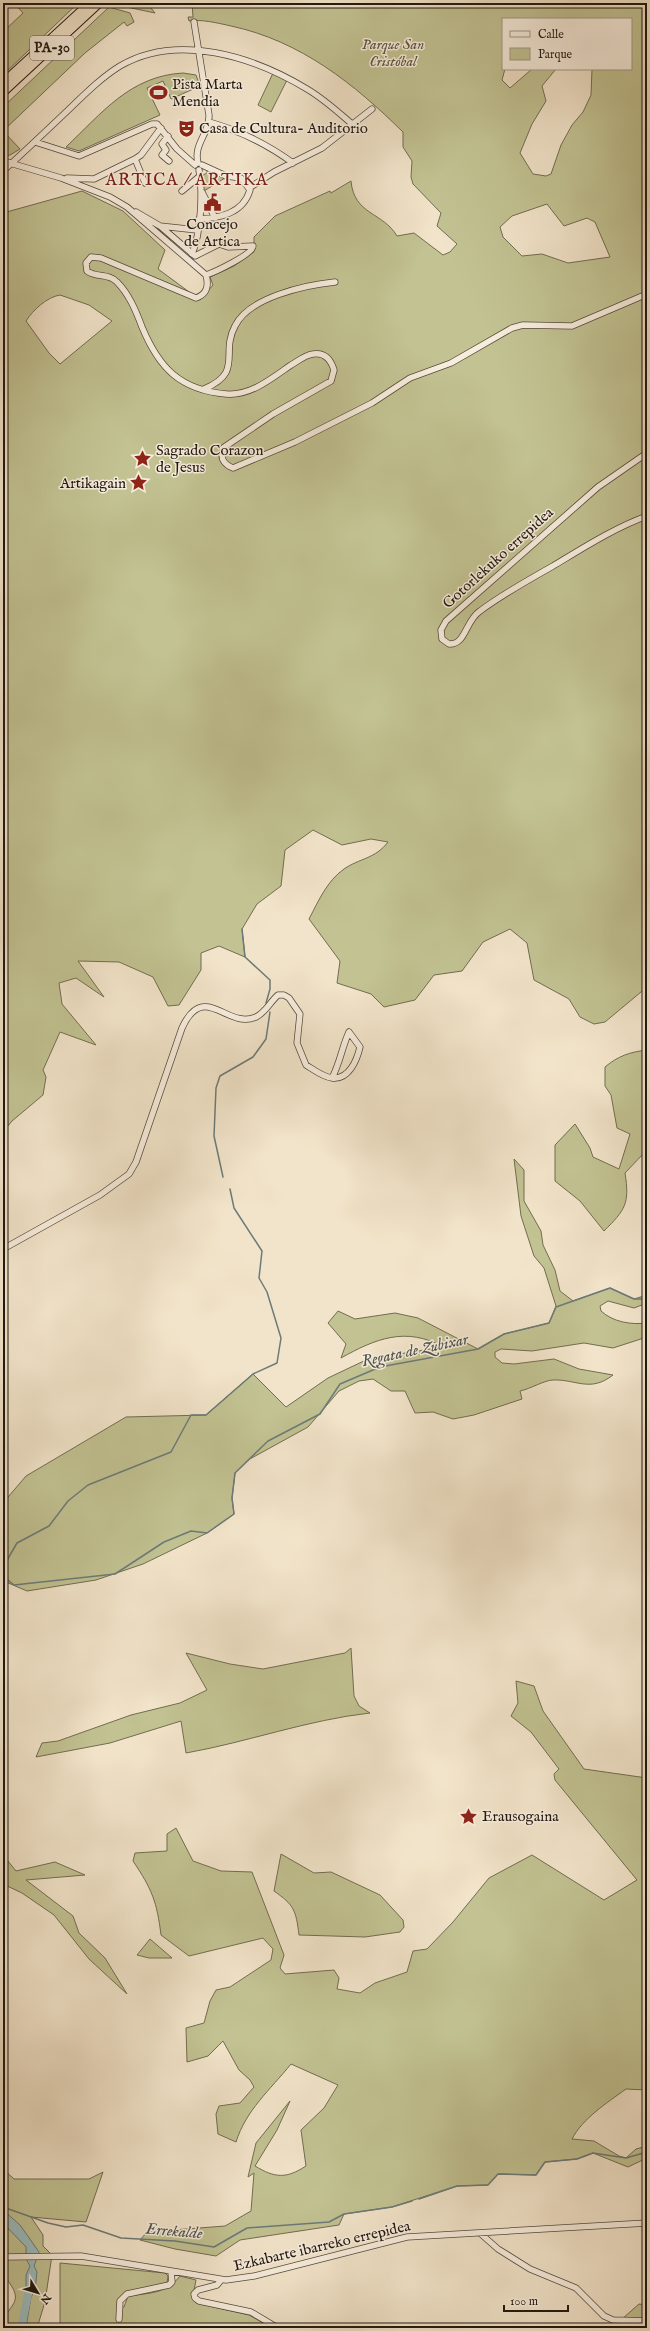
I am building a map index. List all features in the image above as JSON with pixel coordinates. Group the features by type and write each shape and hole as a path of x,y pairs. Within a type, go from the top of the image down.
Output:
{"highway":[{"name":"PA-30","path":"3,83 90,3"},
{"name":"PA-30","path":"3,92 99,3"}],"street":[{"path":"192,254 196,244 202,192 198,166 198,146 209,122 194,22"},
{"path":"3,171 90,90 122,66 154,53 174,50 198,50 232,57 278,73 321,98 352,124"},
{"path":"249,188 322,148 372,109"},
{"path":"209,122 251,136 274,149 293,163"},
{"path":"35,142 79,156 152,124 161,128 177,149 198,166 226,176 241,178 249,188 248,196 232,212 216,218 199,219"},
{"path":"62,178 94,179 135,159 141,155 161,128"},
{"path":"168,136 162,144 166,150 162,155 169,162"},
{"path":"135,159 145,183"},
{"path":"3,162 62,178 101,192 160,226 192,254 199,255 219,244 223,246 252,246 250,252 224,268 206,275"},
{"path":"182,191 200,176"},
{"path":"202,192 216,218"},
{"path":"130,210 206,275 208,286 201,296 196,298 101,258 91,257 86,263 87,271 91,275 112,278 120,286 133,306 159,362 182,382 223,394 242,393 262,384 302,358 312,354 321,354 328,357 334,370 331,381 239,435 222,448 220,455 226,465 233,468 295,442 372,403 410,378 451,363 512,328 523,325 572,326 647,294"},
{"path":"160,226 197,230"},
{"path":"204,389 219,382 226,373 234,327 244,313 256,304 300,289 335,282"},
{"name":"Gotorlekuko errepidea","path":"647,453 598,487 446,621 441,630 442,639 449,644 457,643 462,639 472,616 490,603 629,522 647,516"},
{"path":"3,1249 100,1195 129,1174 136,1162 182,1028 188,1016 193,1012 210,1006 218,1008 231,1017 241,1020 250,1019 265,1011 278,995 284,995 290,998 300,1014 297,1042 306,1065 332,1078 340,1077 355,1064 360,1047 349,1032 332,1078"},
{"name":"Ezkabarte ibarreko errepidea","path":"4,2257 52,2255 81,2256 220,2280 254,2276 407,2237 481,2234 647,2223"},
{"path":"481,2234 498,2249 530,2269 576,2288 604,2316 613,2320 647,2321"},
{"path":"172,2272 172,2282"},
{"path":"119,2319 120,2301 127,2294 152,2290 172,2282 179,2274"},
{"path":"220,2280 217,2286 198,2290 194,2294 195,2298 200,2301 251,2312 278,2328"}],"green space":[{"path":"14,3 78,3 3,75 3,32 23,13"},
{"path":"108,3 147,3 155,13"},
{"name":"Parque San Cristóbal","path":"192,3 647,3 647,987 605,1022 594,1024 580,1017 569,999 534,980 527,943 510,929 483,942 462,971 434,975 415,1000 384,1007 371,994 337,983 340,961 309,919 324,891 338,874 350,865 378,852 388,842 371,839 342,845 313,830 285,850 281,886 257,904 242,929 245,957 219,946 201,953 201,970 179,1005 168,1006 153,977 119,962 78,961 104,997 76,978 59,983 62,1004 96,1045 60,1032 43,1070 46,1077 43,1095 12,1121 3,1132 3,213 82,191 123,211 165,250 158,269 200,300 213,285 210,277 234,266 254,252 254,237 275,216 330,191 331,193 351,181 353,192 357,201 391,228 397,236 414,233 443,255 450,252 457,244 437,226 441,213 413,184 411,177 412,161 403,147 403,132 365,97 346,81 325,67 303,53 281,42 231,26 204,21 189,21 188,17 193,17","holes":["502,18 632,18 632,70 592,70 591,95 583,112 572,125 561,145 551,174 546,176 533,174 520,153 532,124 546,101 542,86 555,70 531,70 510,88 502,80 505,70 502,70","547,204 564,226 587,218 595,222 610,257 568,263 542,254 522,256 503,237 500,227 512,216","60,295 89,305 112,321 60,364 49,353 26,321 32,313 50,298"]},
{"path":"109,7 130,13 134,22 127,26 124,22 85,53 3,131 3,107"},
{"path":"274,71 288,78 271,112 258,105"},
{"path":"183,73 196,75 200,86 171,99 163,81 147,88 160,115 79,151 66,147 105,109 132,89 147,81"},
{"path":"3,131 20,149 10,155 3,156"},
{"path":"207,170 225,178 204,191 201,176 207,173"},
{"path":"647,1050 647,1144 644,1153 625,1173 627,1192 624,1206 617,1217 604,1231 580,1201 555,1181 555,1145 575,1124 590,1148 593,1157 619,1169 630,1134 617,1128 611,1095 605,1086 605,1067 624,1055"},
{"path":"514,1159 524,1170 524,1201 541,1231 543,1245 555,1270 560,1291 573,1301 610,1288 634,1299 647,1295 647,1303 634,1308 608,1301 600,1306 601,1311 606,1315 622,1322 635,1324 647,1323 647,1337 613,1348 584,1343 532,1351 501,1349 495,1352 495,1357 502,1363 514,1364 554,1359 579,1369 613,1375 605,1380 590,1384 561,1380 546,1381 520,1391 522,1399 474,1415 453,1419 433,1412 415,1413 405,1391 391,1391 373,1379 359,1381 339,1391 308,1427 248,1460 235,1473 232,1498 234,1514 207,1533 143,1564 96,1580 27,1591 6,1582 3,1583 3,1503 26,1476 126,1417 206,1415 253,1374 286,1407 328,1378 368,1359 443,1347 416,1337 403,1336 366,1345 341,1358 346,1344 328,1323 338,1311 355,1319 395,1313 418,1318 478,1349 504,1334 549,1323 556,1306 544,1268 534,1256 521,1216"},
{"path":"351,1648 354,1696 359,1706 370,1713 347,1716 300,1726 186,1753 181,1721 110,1743 36,1757 42,1743 58,1741 131,1715 180,1703 207,1690 186,1653 230,1664 263,1669 345,1653"},
{"path":"516,1681 534,1686 543,1711 584,1769 647,1778 647,2090 626,2089 589,2118 576,2132 572,2139 594,2141 619,2156 626,2158 636,2149 647,2146 647,2158 628,2167 593,2153 577,2159 545,2162 536,2175 498,2174 488,2185 457,2186 392,2207 344,2214 339,2225 240,2240 216,2256 175,2249 140,2240 147,2232 225,2226 251,2211 254,2173 248,2177 256,2143 290,2101 277,2130 255,2166 275,2175 286,2175 306,2166 301,2130 324,2108 338,2085 291,2064 252,2110 240,2131 236,2142 218,2134 216,2114 219,2106 240,2103 254,2087 250,2080 239,2070 223,2041 208,2056 187,2062 186,2028 204,2023 210,2001 216,1990 230,1987 271,1960 273,1949 263,1938 189,1956 161,1935 158,1913 153,1896 133,1861 135,1853 167,1851 167,1834 176,1828 193,1861 221,1871 252,1872 284,1955 280,1968 285,1974 334,1970 339,1978 337,1989 360,1993 375,1983 407,1972 413,1951 427,1949 453,1922 489,1878 532,1855 604,1900 637,1880 555,1780 554,1774 559,1769 531,1732 511,1716 518,1703"},
{"path":"281,1854 314,1873 331,1872 380,1895 403,1920 404,1927 400,1932 365,1937 299,1935 297,1920 293,1909 286,1900 274,1891"},
{"path":"3,1855 16,1871 55,1862 85,1875 26,1880 73,1916 79,1933 105,1958 127,1994 89,1959 54,1915 22,1893 3,1884"},
{"path":"150,1939 172,1958 149,1958 137,1955"},
{"path":"3,2169 14,2179 89,2179 103,2172 86,2222 31,2217 43,2235 43,2246 52,2255 45,2302 37,2328 3,2328 4,2320 14,2304 15,2293 3,2275"},
{"path":"60,2263 165,2273 168,2276 167,2283 127,2293 118,2307 124,2307 128,2296 157,2292 175,2282 180,2276 196,2280 193,2296 196,2303 249,2315 272,2328 60,2328"},
{"path":"639,2304 647,2305 647,2328 627,2328 622,2319"}],"water":[{"path":"3,2210 20,2225 39,2252 34,2266 37,2272 35,2290 31,2297 26,2328 21,2328 26,2304 26,2275 30,2266 26,2259 26,2247 3,2223"}],"waterway":[{"path":"242,929 245,957 270,980 270,989 266,1003"},
{"path":"223,1177 214,1136 216,1088 220,1076 253,1057 266,1039 270,1012"},
{"path":"3,1576 6,1562 17,1543 49,1526 68,1501 88,1485 171,1452 191,1415 206,1415 253,1374 277,1363 281,1338 267,1292 259,1278 262,1251 234,1208 230,1189"},
{"name":"Regata de Zubixar","path":"3,1576 14,1585 115,1574 164,1542 191,1531 207,1533 234,1514 232,1498 235,1473 268,1441 320,1414 340,1384 380,1367 478,1349 504,1334 549,1323 556,1307 610,1288 634,1299 647,1299"},
{"name":"Errekalde","path":"419,2199 457,2186 488,2185 498,2174 536,2175 545,2162 577,2159 593,2153 626,2158 647,2152"},
{"name":"Errekalde","path":"3,2207 48,2223 66,2227 83,2225 121,2238 175,2241 214,2247 247,2228 329,2222 344,2214 392,2207 412,2201"},
{"path":"21,2328 28,2294"}],"place":[{"name":"Pista Marta Mendia","path":"159,93"},
{"name":"Casa de Cultura- Auditorio","path":"186,128"},
{"name":"Concejo de Artica","path":"212,203"},
{"name":"Sagrado Corazon de Jesus","path":"143,459"},
{"name":"Artikagain","path":"139,483"},
{"name":"Erausogaina","path":"469,1816"}],"district":[{"name":"ARTICA / ARTIKA","path":"187,180"}]}
